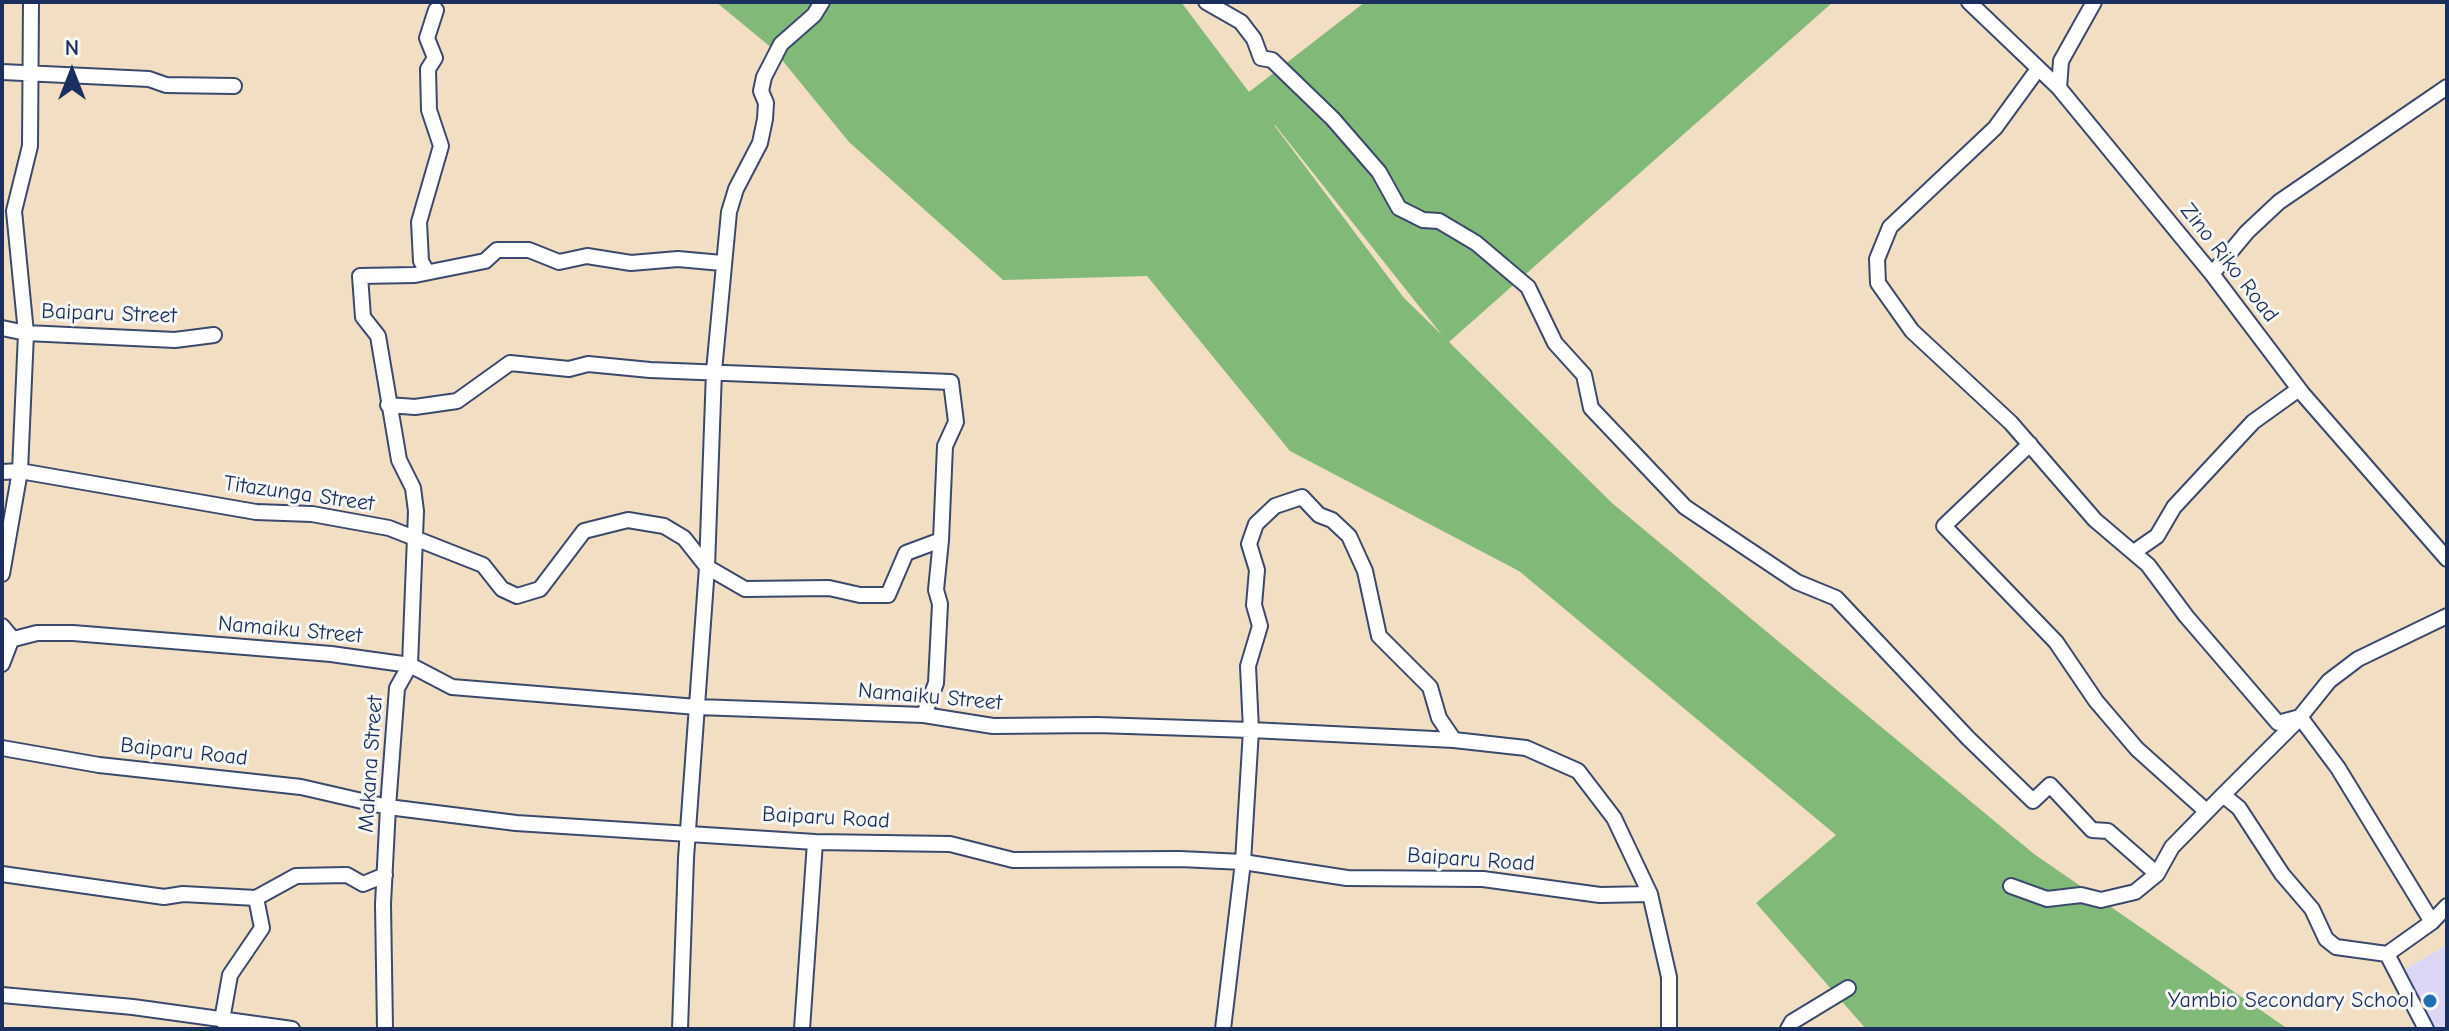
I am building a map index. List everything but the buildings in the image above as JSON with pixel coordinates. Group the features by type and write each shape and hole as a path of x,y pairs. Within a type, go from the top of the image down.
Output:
{"street":[{"path":"2,574 20,471 26,333 8,209 30,146 33,73 31,2"},
{"path":"1206,2 1241,22 1254,39 1261,58 1272,60 1333,119 1379,172 1399,208 1423,220 1439,221 1464,236 1505,264 1528,287 1555,343 1584,375 1591,408 1685,507 1797,582 1836,598 1968,738 2033,801 2050,785 2092,830 2108,831 2157,874"},
{"name":"Zino Riko Road","path":"1969,2 2059,88 2212,274 2299,389 2447,559"},
{"path":"2059,88 2061,61 2094,2"},
{"path":"680,1029 707,567 714,371 723,293 722,263 736,189 760,143 766,103 761,91 764,77 781,44 814,15 818,4"},
{"path":"436,10 427,38 435,58 428,69 429,110 441,146 419,222 421,261 427,272 485,261 497,250 529,250 559,262 587,256 631,263 678,259 722,263"},
{"path":"2038,69 1995,128 1890,227 1877,259 1878,283 1912,331 2030,444 2095,520 2134,552 2278,723 2300,717"},
{"path":"2,72 149,79 166,85 234,86"},
{"path":"2212,274 2247,232 2279,202 2447,87"},
{"name":"Makana Street","path":"385,1029 388,807 397,688 410,665 413,488 399,460 378,336 363,317 360,276 427,272"},
{"name":"Baiparu Street","path":"2,328 26,333 175,340 214,335"},
{"path":"388,405 415,407 457,401 510,363 569,369 588,364 951,382 956,422 945,446 936,590 940,604 936,683 924,715"},
{"path":"2134,552 2157,536 2174,507 2253,422 2299,389"},
{"path":"2030,444 1944,526 2056,642 2096,701 2137,749 2205,810"},
{"name":"Titazunga Street","path":"2,472 20,471 256,512 312,514 414,535 483,565 502,589 517,596 540,589 584,531 628,520 664,526 684,538 707,567 745,589 829,588 888,595 906,553 941,540"},
{"path":"1223,1029 1243,862 1251,730 1248,666 1260,626 1254,605 1257,570 1249,544 1256,524 1275,506 1302,497 1319,515 1332,520 1349,536 1365,571 1379,636 1430,687 1439,718 1454,740"},
{"path":"2011,886 2047,899 2081,895 2101,900 2135,892 2157,874 2172,847 2205,810 2300,717 2329,681 2358,659 2447,616"},
{"name":"Namaiku Street","path":"5,636 73,633 331,654 410,665 452,687 697,707 924,715 993,726 1097,725 1454,740 1526,748 1578,771 1614,818 1650,894 1669,977 1669,1029"},
{"path":"2,664 5,636"},
{"path":"2300,717 2338,768 2432,922"},
{"name":"Baiparu Road","path":"2,748 99,765 301,787 388,807 516,823 815,842 950,844 1013,860 1180,859 1243,862 1347,878 1483,879 1600,895 1650,894"},
{"path":"2223,795 2239,808 2282,874 2312,909 2326,939 2336,947 2387,954 2432,922 2447,906"},
{"path":"802,1029 815,842"},
{"path":"2,874 164,897 183,894 256,898 296,876 347,875 363,884 385,875"},
{"path":"226,1024 230,975 262,928 256,898"},
{"path":"2387,954 2426,1029"},
{"path":"1788,1029 1792,1022 1848,988"},
{"path":"2,995 226,1024 292,1029"}],"shaded area":[{"name":"Yambio Secondary School","path":"2447,945 2447,1029 2428,1029 2399,973"}],"green space":[{"path":"716,2 1181,2 1249,92 1365,2 1833,2 1449,342 1612,503 2034,854 2288,1029 1866,1029 1756,903 1836,835 1519,571 1290,451 1147,276 1003,280 849,142 773,49","holes":["1275,125 1442,335 1404,298"]}],"place":[{"name":"Yambio Secondary School","path":"2430,1001"}]}
